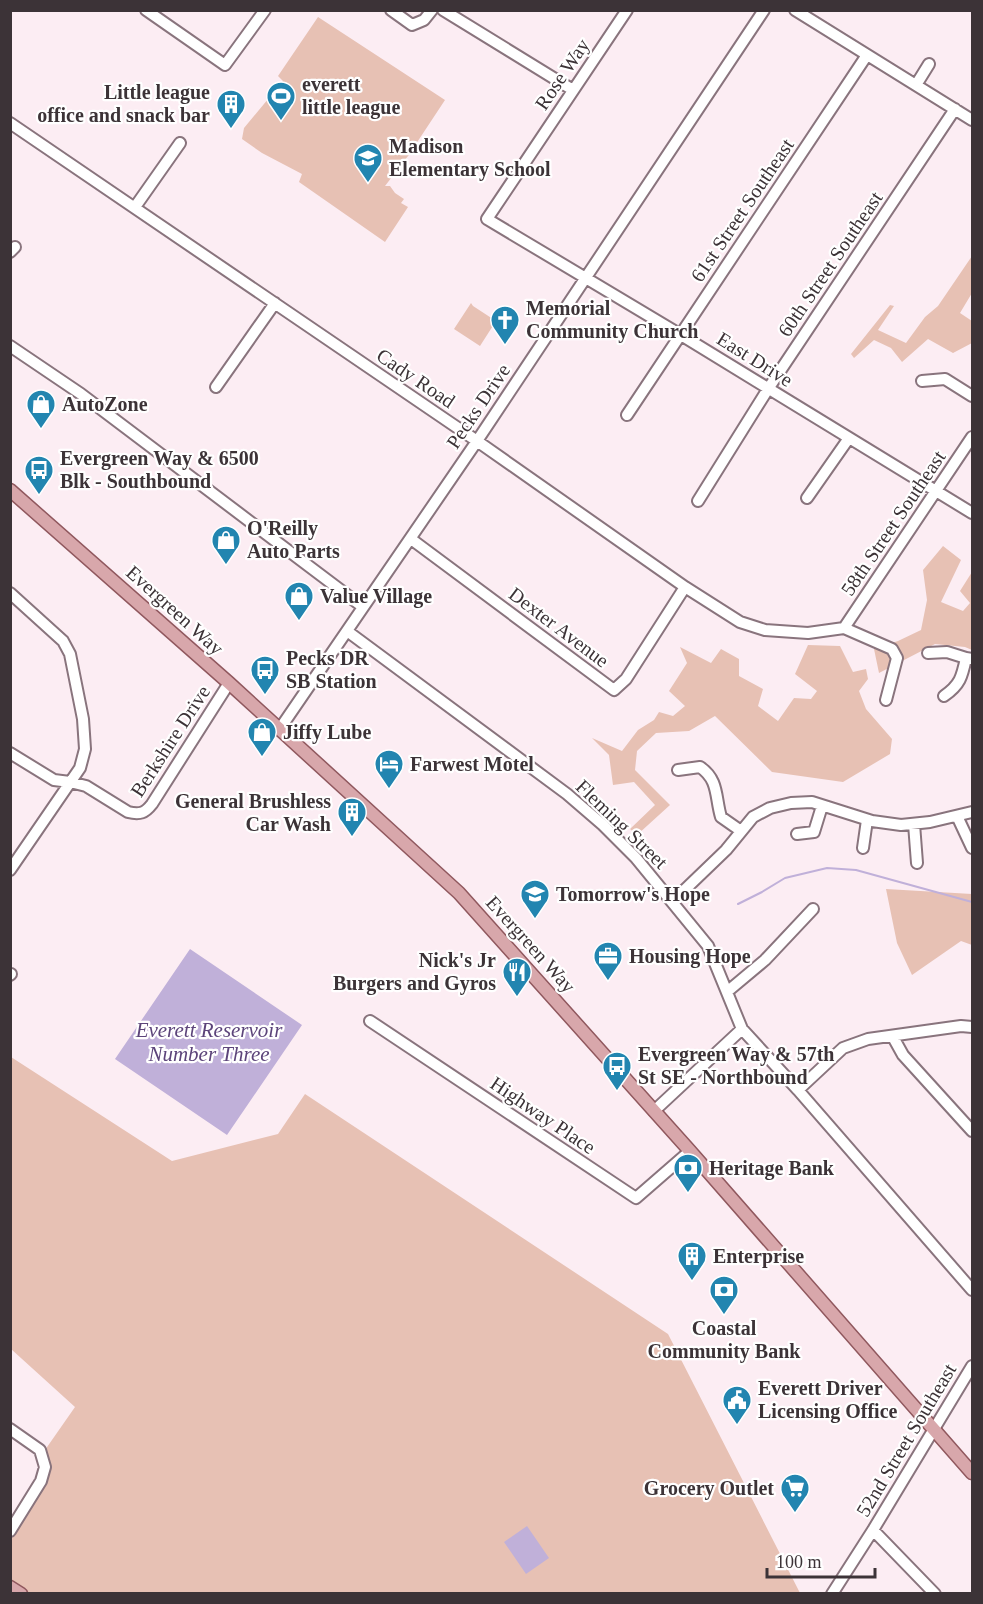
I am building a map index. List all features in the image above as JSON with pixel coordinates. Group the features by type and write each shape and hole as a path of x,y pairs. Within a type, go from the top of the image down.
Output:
{"main road":[{"name":"Evergreen Way","path":"11,492 229,683 459,893 690,1151 972,1473"},
{"path":"10,1587 21,1593"}],"street":[{"path":"151,12 225,64 265,10"},
{"path":"391,10 412,25 424,20 432,10"},
{"path":"443,10 573,90"},
{"name":"Rose Way","path":"487,219 627,10"},
{"name":"Pecks Drive","path":"279,730 411,539 764,10"},
{"path":"795,10 972,120"},
{"name":"61st Street Southeast","path":"627,415 867,55"},
{"path":"916,85 929,64"},
{"name":"60th Street Southeast","path":"698,501 768,389 955,109"},
{"name":"Cady Road","path":"10,123 740,622 765,630 808,633 844,628"},
{"path":"135,207 180,143"},
{"name":"East Drive","path":"487,219 972,513"},
{"path":"216,387 275,303"},
{"path":"10,346 82,395 363,607"},
{"path":"922,381 945,379 972,396"},
{"name":"58th Street Southeast","path":"844,628 972,437"},
{"path":"807,498 849,438"},
{"name":"Dexter Avenue","path":"411,539 614,690 626,679 686,587"},
{"path":"10,593 63,641 70,654 83,719 84,748 80,768 10,870"},
{"path":"844,628 892,649 896,654 897,658 886,700"},
{"name":"Fleming Street","path":"348,631 567,794 603,825 673,901 708,946 742,1029 972,1290"},
{"path":"928,653 947,652 969,658 956,688 944,696"},
{"name":"Berkshire Drive","path":"10,753 54,780 86,786 128,812 135,814 145,812 229,683"},
{"path":"678,770 700,767 710,774 721,817 741,831"},
{"path":"673,901 726,850 753,816 770,808 791,803 812,802 867,820 901,825 930,822 972,812"},
{"path":"797,834 814,832 822,806"},
{"path":"957,816 972,848"},
{"path":"863,848 867,820"},
{"path":"914,824 917,863"},
{"path":"728,991 765,960 813,909"},
{"name":"Highway Place","path":"370,1022 636,1198 690,1151"},
{"path":"798,1090 843,1048 868,1039 953,1027 972,1027"},
{"path":"654,1111 742,1029"},
{"path":"893,1037 903,1055 972,1131"},
{"name":"52nd Street Southeast","path":"832,1593 971,1373"},
{"path":"10,1429 40,1450 45,1467 40,1481 10,1531"},
{"path":"873,1530 935,1593"}],"shaded area":[{"path":"318,17 445,100 385,186 390,186 404,199 401,203 408,207 385,242 299,182 302,174 262,153 242,139 244,128 283,81 278,76"},
{"path":"972,256 972,293 960,313 972,321 972,343 953,353 928,339 902,362 891,348 874,340 854,358 851,354 890,305 894,306 878,330 906,343 925,317 938,306"},
{"path":"471,303 496,321 480,346 454,329"},
{"path":"943,546 961,560 941,602 963,611 970,603 960,591 972,572 972,650 965,647 935,644 879,673 874,649 921,630 927,600 923,570"},
{"path":"808,645 840,646 853,672 866,669 868,679 859,691 866,709 892,739 890,754 843,782 772,772 715,716 689,731 656,733 637,751 635,770 670,805 637,835 630,829 655,805 634,782 613,785 609,755 592,738 622,751 638,730 654,720 659,712 673,716 685,706 669,691 687,663 680,647 711,663 721,649 739,659 739,676 763,689 758,706 778,721 794,698 811,699 817,691 795,674"},
{"path":"886,889 972,894 972,945 961,941 912,975 897,943"},
{"path":"11,1057 172,1161 278,1134 305,1094 668,1334 800,1593 21,1593 11,1587 10,1531 41,1481 45,1450 75,1407 11,1349"}],"water":[{"name":"Everett Reservoir Number Three","path":"190,949 302,1025 227,1135 115,1059"},
{"path":"527,1526 549,1558 526,1574 504,1542"}],"waterway":[{"path":"738,904 785,878 827,868 856,870 972,902"}],"place":[{"name":"everett little league","path":"281,122"},
{"name":"Little league office and snack bar","path":"231,130"},
{"name":"Madison Elementary School","path":"368,184"},
{"name":"Memorial Community Church","path":"505,346"},
{"name":"AutoZone","path":"41,430"},
{"name":"Evergreen Way & 6500 Blk - Southbound","path":"39,496"},
{"name":"O'Reilly Auto Parts","path":"226,566"},
{"name":"Value Village","path":"299,622"},
{"name":"Pecks DR SB Station","path":"265,696"},
{"name":"Jiffy Lube","path":"262,758"},
{"name":"Farwest Motel","path":"389,790"},
{"name":"General Brushless Car Wash","path":"352,838"},
{"name":"Tomorrow's Hope","path":"535,920"},
{"name":"Housing Hope","path":"608,982"},
{"name":"Nick's Jr Burgers and Gyros","path":"517,998"},
{"name":"Evergreen Way & 57th St SE - Northbound","path":"617,1092"},
{"name":"Heritage Bank","path":"688,1194"},
{"name":"Enterprise","path":"692,1282"},
{"name":"Coastal Community Bank","path":"724,1316"},
{"name":"Everett Driver Licensing Office","path":"737,1426"},
{"name":"Grocery Outlet","path":"795,1514"}]}
